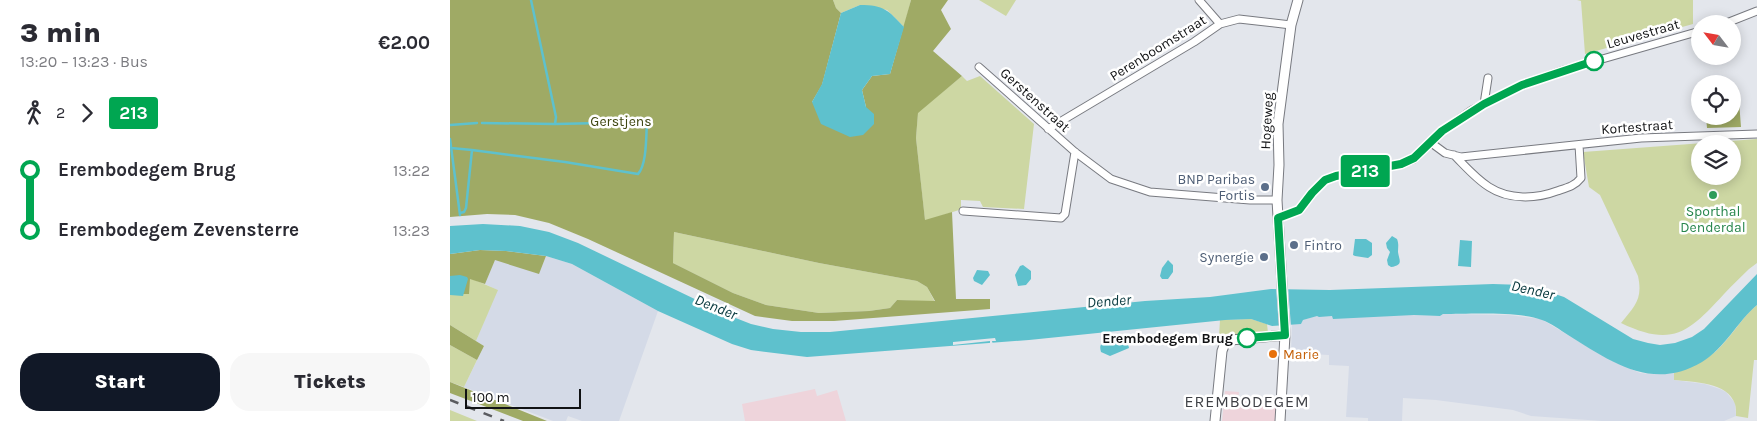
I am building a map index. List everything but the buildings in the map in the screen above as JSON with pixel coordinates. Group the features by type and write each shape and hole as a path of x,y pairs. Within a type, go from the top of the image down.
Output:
{"street":[{"path":"1199,0 1220,24"},
{"name":"Hogeweg","path":"1280,421 1285,331 1277,200 1279,165 1278,124 1291,25 1298,0"},
{"path":"1741,17 1757,11"},
{"name":"Perenboomstraat","path":"1048,129 1194,42 1220,24 1239,19 1291,25"},
{"name":"Leuvestraat","path":"1278,218 1299,210 1325,180 1336,176 1401,164 1414,158 1442,131 1484,104 1522,85 1564,70 1691,34"},
{"name":"Gerstenstraat","path":"979,67 1075,152 1111,179 1150,192 1250,200 1277,200"},
{"path":"1484,104 1488,78"},
{"name":"Kortestraat","path":"1430,142 1445,153 1461,157 1643,138 1757,134"},
{"name":"Kortestraat","path":"1454,155 1488,187 1499,193 1530,197 1547,195 1577,184 1581,178 1579,145"},
{"path":"963,211 1061,218 1065,214 1075,152"},
{"path":"1215,421 1222,350 1225,343 1231,340 1285,331"}],"shaded area":[{"path":"546,256 572,264 658,311 619,421 582,421 568,416 566,421 553,421 464,387 484,346 476,341 497,290 485,284 495,259 539,273"},
{"path":"1443,314 1509,315 1541,319 1608,359 1640,373 1674,373 1674,380 1705,384 1720,389 1726,392 1735,403 1736,416 1724,421 1602,421 1531,416 1513,410 1436,400 1403,398 1402,421 1368,421 1368,418 1346,417 1349,366 1329,365 1329,355 1291,353 1292,324 1301,324 1303,320 1312,316 1440,316"},
{"path":"815,389 817,396 837,390 846,421 745,421 742,404"},
{"path":"1225,391 1239,392 1238,401 1277,403 1275,421 1222,421"}],"green space":[{"name":"Gerstjens","path":"450,0 833,0 836,8 841,13 822,85 812,102 866,107 862,90 872,76 890,74 911,0 948,0 941,10 951,29 933,51 962,76 918,113 916,138 925,220 952,212 956,299 990,299 990,309 834,321 792,321 755,316 549,223 515,215 487,214 450,217","holes":["674,232 819,263 917,281 927,287 935,301 897,300 890,308 869,311 819,313 766,305 733,293 673,263"]},
{"path":"833,0 911,0 904,27 887,10 860,5 841,13 836,8"},
{"path":"979,0 1016,0 1006,16"},
{"path":"1577,0 1693,0 1693,15 1691,15 1691,25 1585,54 1581,1"},
{"path":"962,76 967,81 980,76 1034,124 1024,209 983,207 980,201 961,200 961,209 925,221 916,138 918,112"},
{"path":"1707,125 1741,125 1741,127 1707,128"},
{"path":"1757,139 1757,263 1736,281 1700,318 1679,332 1667,335 1654,334 1621,323 1637,302 1639,296 1638,276 1600,195 1589,187 1583,152 1691,144 1691,185 1741,185 1741,140"},
{"path":"674,232 819,263 917,281 927,287 935,302 897,300 890,308 869,311 819,313 766,305 733,293 673,263"},
{"path":"480,250 546,256 539,274 495,260 485,284 470,279 469,294 450,294 450,254"},
{"path":"470,278 498,290 476,341 450,325 450,294"},
{"path":"1757,305 1757,360 1754,360 1748,418 1736,416 1735,404 1725,391 1709,384 1674,380 1674,373 1706,359 1715,352"},
{"path":"1251,319 1267,324 1268,333 1219,336 1220,320"},
{"path":"450,325 484,346 477,360 450,345"},
{"path":"450,345 477,360 464,387 450,382"},
{"path":"450,382 547,421 523,421 450,393"},
{"path":"450,410 477,421 450,421"}],"water":[{"path":"860,5 880,7 894,16 904,27 890,74 872,76 862,90 866,107 874,114 874,124 863,135 850,137 821,124 812,102 822,84 841,13"},
{"name":"Dender","path":"483,224 520,226 549,232 578,243 728,315 751,324 801,332 830,332 1145,301 1210,297 1271,289 1330,290 1493,284 1523,285 1564,297 1633,339 1660,345 1675,343 1692,337 1704,329 1757,274 1757,305 1710,356 1684,371 1666,374 1632,370 1616,363 1542,320 1520,315 1493,314 1443,314 1440,316 1414,315 1333,319 1332,316 1317,316 1303,320 1301,324 1272,326 1251,319 1225,320 1029,340 807,357 751,350 732,344 658,311 572,264 546,256 480,250 450,254 450,226"},
{"path":"1392,236 1398,241 1400,262 1398,265 1391,267 1388,265 1387,260 1390,252 1386,243"},
{"path":"1355,239 1366,239 1372,243 1372,255 1368,258 1353,255"},
{"path":"1460,240 1472,241 1471,267 1458,266"},
{"path":"1168,260 1173,265 1173,272 1168,279 1162,279 1160,276 1162,268"},
{"path":"1023,265 1031,271 1031,279 1026,285 1018,286 1015,275 1020,266"},
{"path":"977,270 988,271 990,275 982,285 974,281 973,278"},
{"path":"460,275 468,279 463,296 450,295 450,276"},
{"path":"1106,340 1121,340 1128,344 1129,348 1110,356 1101,352 1100,348"}],"pier":[{"path":"1288,286 1291,327 1279,328 1276,287"},
{"path":"995,338 996,341 992,341 993,345 990,345 990,341 953,345 953,342"}],"waterway":[{"path":"482,123 555,124 556,117 531,0"},
{"path":"472,150 638,174 641,170 647,122 555,124"},
{"path":"450,125 477,123"},
{"path":"450,139 460,215"},
{"path":"451,148 472,150 466,208 464,212 460,213"}],"railway":[{"path":"450,400 504,421"}],"bus line":[{"name":"213","path":"1247,338 1285,335 1278,218 1299,210 1325,180 1336,176 1401,164 1414,158 1442,131 1472,110 1500,95 1522,85 1594,61"}],"place":[{"name":"BNP Paribas Fortis","path":"1265,187"},
{"name":"Sporthal Denderdal","path":"1713,195"},
{"name":"Fintro","path":"1294,245"},
{"name":"Synergie","path":"1264,257"},
{"name":"Erembodegem Brug","path":"1247,338"},
{"name":"Marie","path":"1273,354"}],"district":[{"name":"EREMBODEGEM","path":"1247,401"}]}
